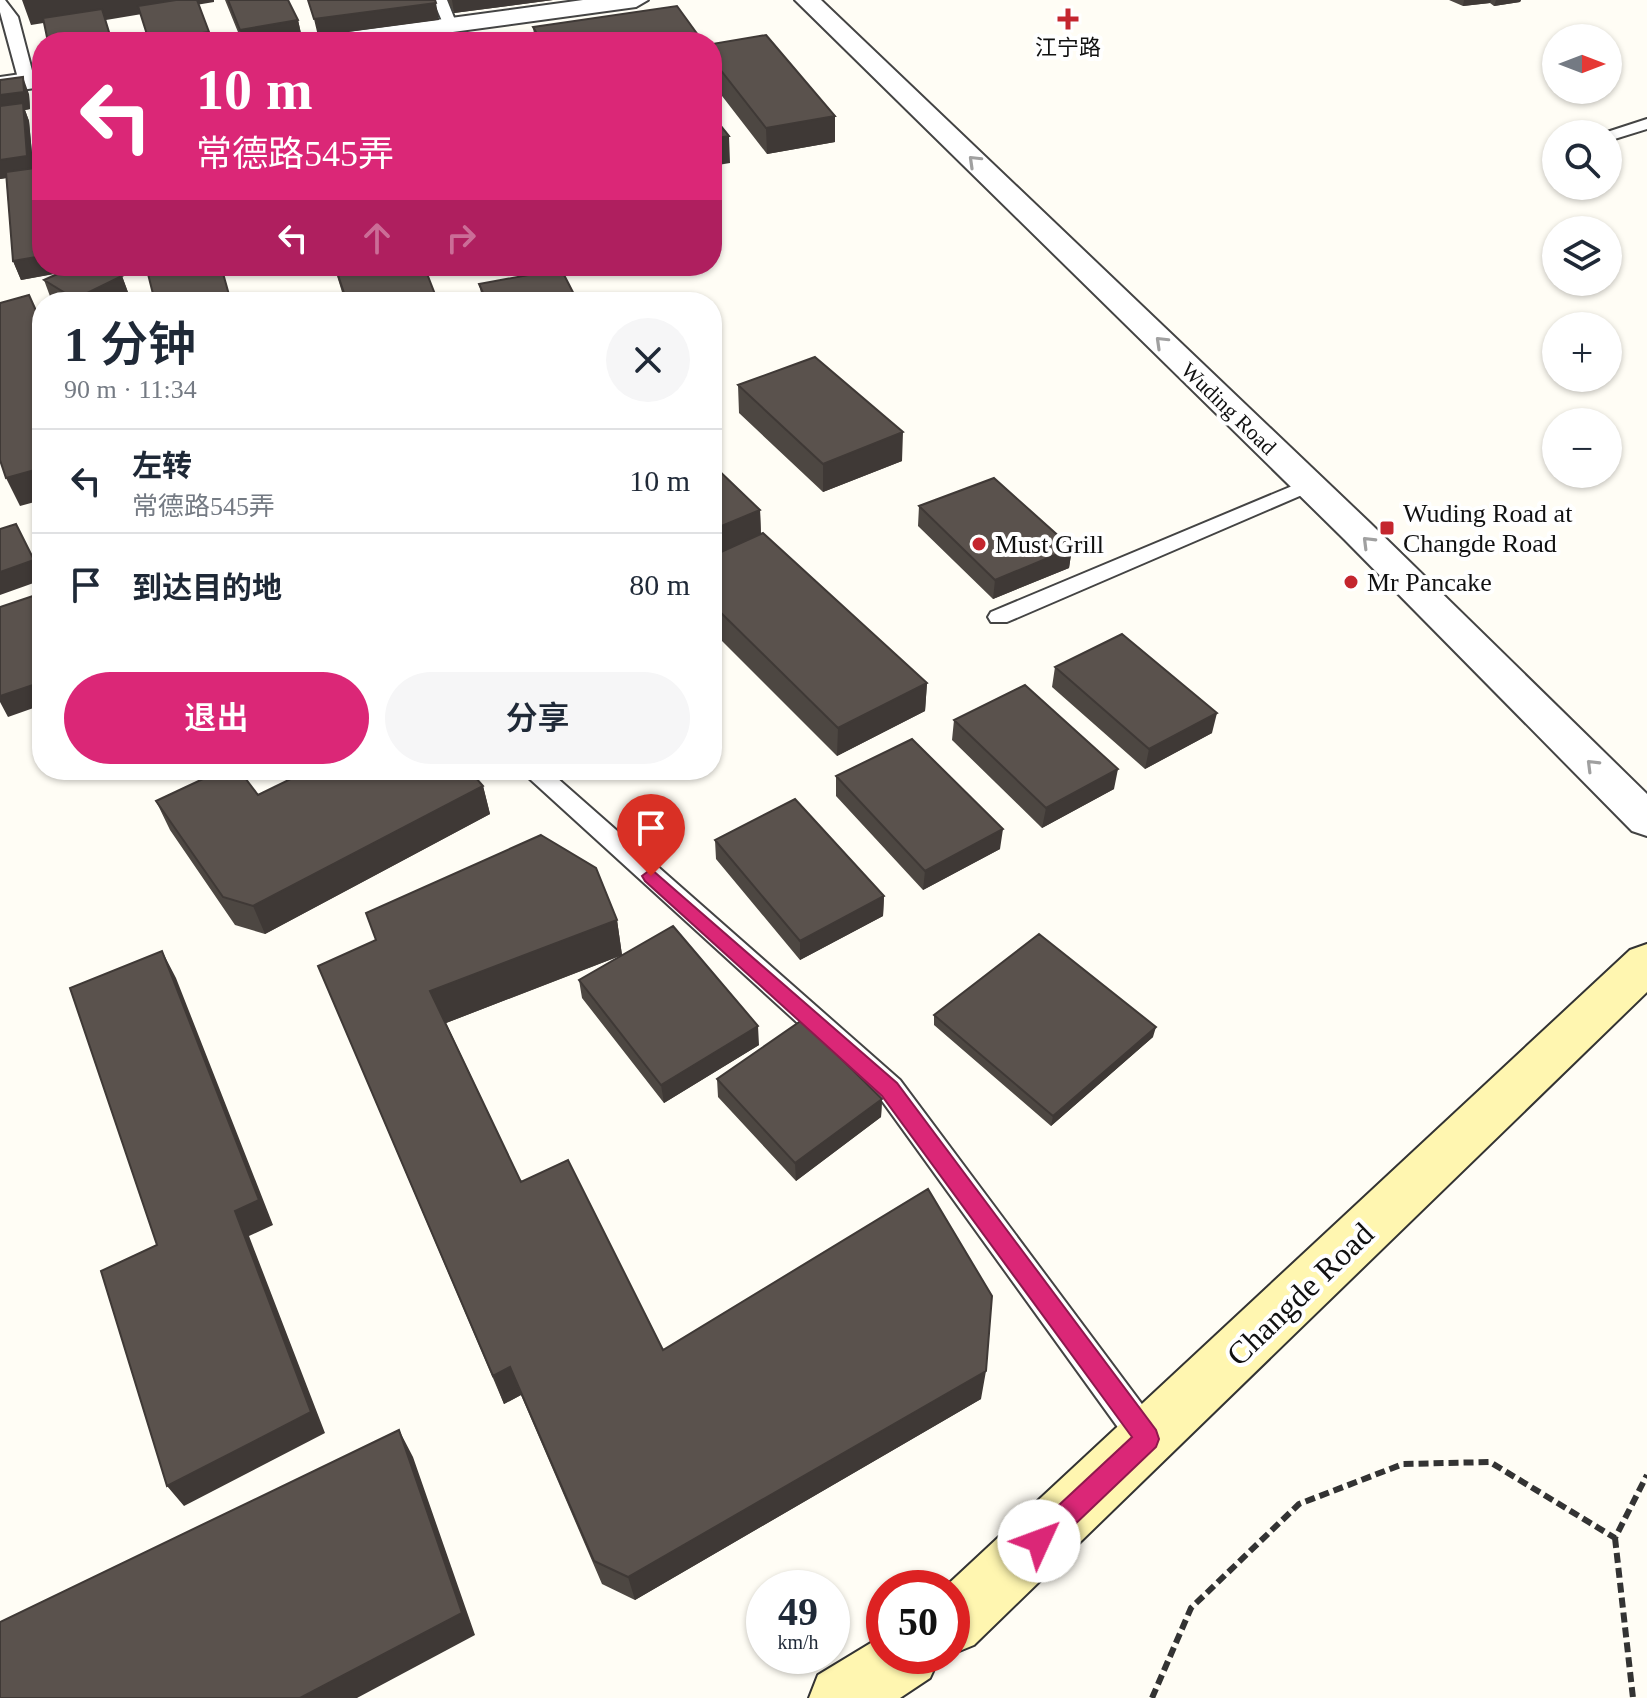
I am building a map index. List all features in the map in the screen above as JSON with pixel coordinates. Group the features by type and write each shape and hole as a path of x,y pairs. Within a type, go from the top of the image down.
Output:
{"main road":[{"name":"Changde Road","path":"970,1606 1647,963"},
{"path":"841,1698 879,1674"}],"street":[{"path":"399,32 636,0"},
{"name":"Wuding Road","path":"807,0 1309,485 1647,820"},
{"path":"0,85 32,80"}],"lane":[{"path":"440,0 450,25"},
{"path":"0,3 11,17 32,75"},
{"path":"1622,132 1647,124"},
{"path":"999,617 1309,485"},
{"path":"543,780 890,1089 1147,1439"}],"path":[{"path":"1152,1698 1191,1608 1299,1504 1403,1464 1490,1462 1615,1538"},
{"path":"1633,1698 1615,1538 1647,1475"}],"building":[{"path":"197,0 209,32 146,32 138,6"},
{"path":"228,0 288,0 298,20 240,30"},
{"path":"308,0 435,0 436,3 314,19"},
{"path":"677,6 696,32 536,32 533,27"},
{"path":"102,9 109,32 46,32 43,18"},
{"path":"766,35 835,116 766,128 722,72 722,42"},
{"path":"23,77 24,92 0,95 0,80"},
{"path":"23,103 27,156 0,160 0,106"},
{"path":"32,168 32,258 13,261 6,172"},
{"path":"53,276 122,276 89,292 64,292 44,280"},
{"path":"148,276 224,276 228,292 152,292"},
{"path":"338,276 428,276 434,292 344,292"},
{"path":"523,276 565,276 573,292 483,292 479,284"},
{"path":"29,295 32,302 32,471 6,478 0,460 0,303"},
{"path":"815,357 903,432 823,464 738,385"},
{"path":"722,474 760,510 722,526"},
{"path":"994,478 1072,548 995,580 919,506"},
{"path":"16,524 32,561 0,572 0,529"},
{"path":"763,533 927,683 838,728 722,614 722,551"},
{"path":"32,596 32,685 0,696 0,607"},
{"path":"1122,634 1217,713 1149,749 1055,667"},
{"path":"1025,685 1118,769 1046,808 954,720"},
{"path":"912,739 1003,829 925,871 836,776"},
{"path":"201,780 247,780 258,795 289,780 478,780 483,786 253,906 223,897 156,801"},
{"path":"795,799 884,896 800,941 715,840"},
{"path":"541,835 596,868 617,920 430,991 521,1182 568,1160 663,1350 928,1189 992,1296 986,1371 628,1577 594,1561 510,1367 493,1376 318,966 376,940 366,913"},
{"path":"673,926 758,1026 661,1085 579,980"},
{"path":"1039,934 1156,1027 1053,1116 934,1015"},
{"path":"162,951 259,1200 235,1211 311,1412 167,1486 101,1271 157,1245 70,988"},
{"path":"802,1020 882,1099 795,1163 717,1079"},
{"path":"399,1430 462,1613 300,1698 0,1698 0,1622"}],"place":[{"name":"江宁路","path":"1068,19"},
{"name":"Wuding Road at Changde Road","path":"1387,528"},
{"name":"Must Grill","path":"979,544"},
{"name":"Mr Pancake","path":"1351,582"}],"route":[{"path":"651,876 890,1089 1147,1439 1039,1541"}]}
